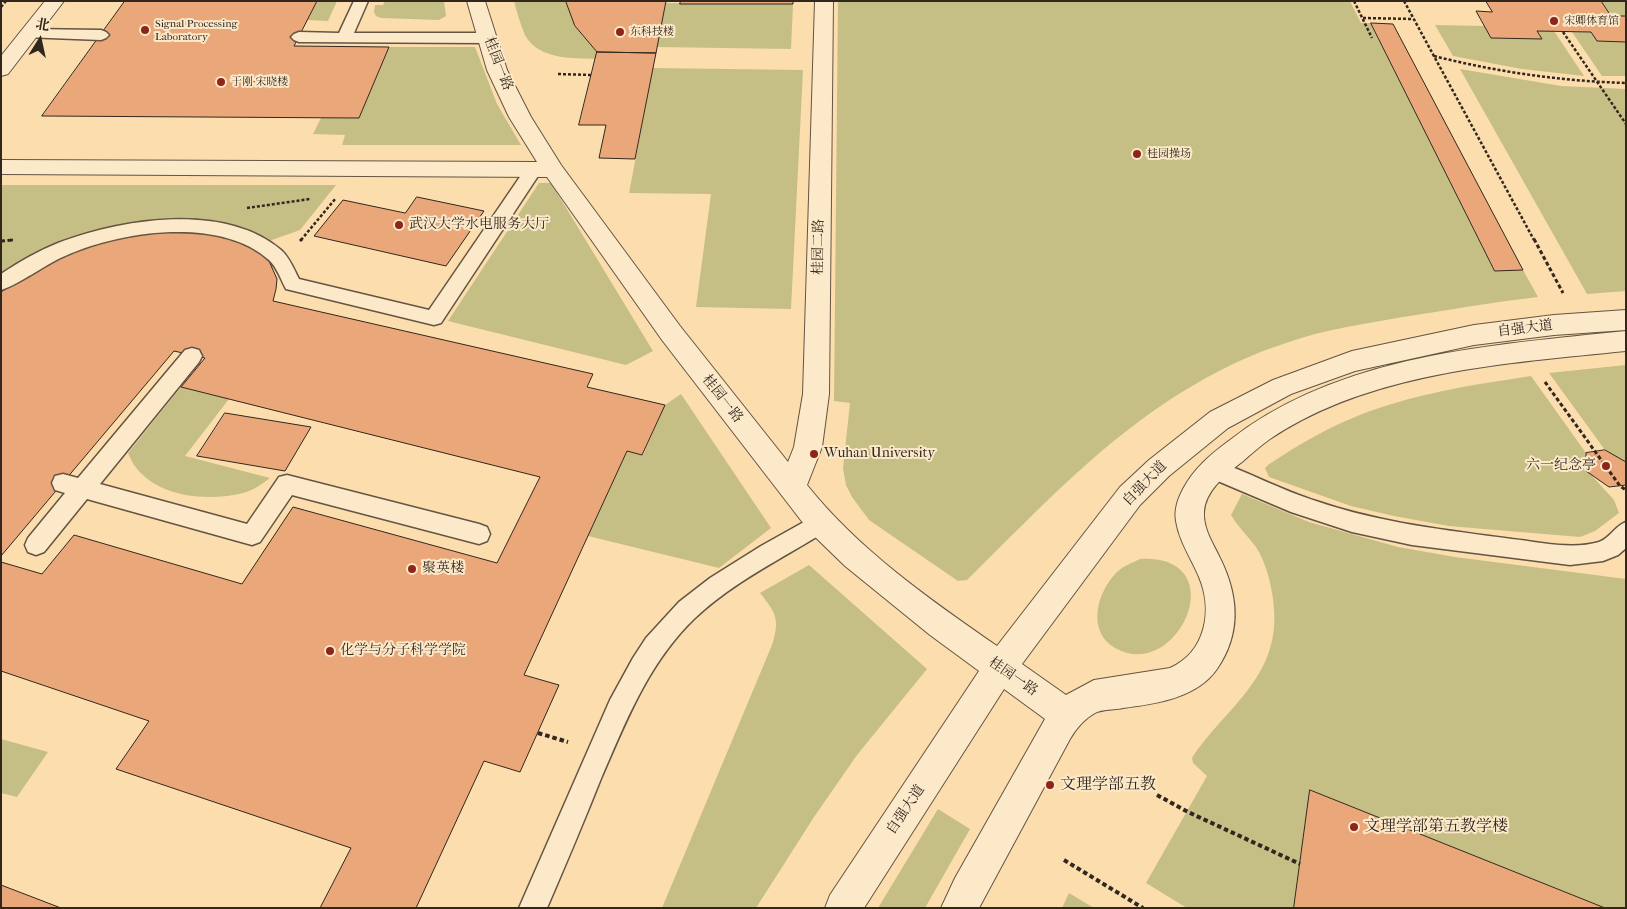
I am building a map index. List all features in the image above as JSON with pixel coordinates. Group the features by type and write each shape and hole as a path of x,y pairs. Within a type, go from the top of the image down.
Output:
{"street":[{"path":"1,70 55,1"},
{"name":"桂园一路","path":"476,1 497,70 544,169 820,523 856,557 941,625 1067,714"},
{"name":"桂园二路","path":"792,488 808,447 816,394 824,1"},
{"path":"1,167 544,169"},
{"name":"自强大道","path":"843,908 1000,668 1130,496 1180,449 1219,420 1235,411 1282,387 1352,361 1508,330 1626,320"},
{"name":"自强大道","path":"959,908 1067,714 1092,697 1151,688 1187,676 1199,668 1211,650 1218,635 1222,617 1221,598 1190,520 1191,502 1199,487 1214,469 1245,441 1303,407 1334,394 1407,374 1451,364 1524,353 1626,341"}],"lane":[{"path":"344,37 361,1"},
{"path":"29,34 101,35"},
{"path":"299,37 487,38"},
{"path":"1,282 39,260 66,248 94,239 147,228 171,226 222,230 253,240 275,260 293,284 434,318 544,169"},
{"path":"36,545 73,486 192,356"},
{"path":"1214,469 1277,496 1336,517 1397,532 1452,541 1539,552 1589,554 1610,548 1626,532"},
{"path":"73,486 252,535 287,484 479,534"},
{"path":"533,908 617,710 637,672 660,640 672,624 706,595 820,523"}],"path":[{"path":"1,7 6,1"},
{"path":"1354,1 1372,38"},
{"path":"1404,1 1564,295"},
{"path":"1363,18 1414,19"},
{"path":"1563,32 1626,124"},
{"path":"1434,56 1524,75 1597,83 1626,83"},
{"path":"558,74 592,74"},
{"path":"275,260 360,169"},
{"path":"1524,353 1620,486 1626,490"},
{"path":"1157,795 1188,812 1300,864"},
{"path":"1064,860 1143,908"}],"shaded area":[{"path":"317,1 337,1 328,21 307,20"},
{"path":"385,1 444,1 446,16 439,20 381,18 376,16 374,12 375,5 383,5"},
{"path":"514,1 566,1 575,26 597,52 596,59 567,58 539,49 525,35"},
{"name":"桂园操场","path":"838,1 1350,1 1361,23 1371,23 1495,271 1523,270 1538,297 1403,317 1331,330 1303,337 1233,364 1196,383 1121,435 1075,474 967,580 958,581 869,520 852,497 846,485 843,468 850,403 834,401"},
{"path":"1601,1 1626,1 1626,16 1611,16"},
{"path":"666,3 793,4 791,49 657,47"},
{"path":"1435,25 1485,26 1491,38 1541,39 1537,31 1554,31 1584,76 1522,69 1453,56"},
{"path":"1572,32 1591,32 1598,41 1626,42 1626,76 1602,76"},
{"path":"389,47 475,47 497,104 521,145 342,145 345,135 313,134 321,118 359,118"},
{"path":"653,68 803,70 791,309 696,307 711,194 629,193"},
{"path":"1460,69 1561,86 1626,89 1626,291 1587,294"},
{"path":"539,183 551,183 653,351 626,365 448,321"},
{"path":"1,185 336,185 300,230 269,241 259,235 241,229 1,276"},
{"path":"1626,365 1626,465 1605,450 1549,373"},
{"path":"1531,376 1586,453 1593,477 1614,500 1619,513 1595,531 1580,537 1449,526 1394,516 1351,506 1269,477 1265,468 1321,433 1376,409 1442,391"},
{"path":"181,387 229,399 185,456 270,478 254,489 243,493 211,497 177,493 147,479 136,467 128,453"},
{"path":"681,394 771,528 719,568 588,536 627,451 643,455 665,405"},
{"path":"1242,494 1309,522 1398,547 1455,557 1626,579 1626,908 1605,908 1310,790 1294,908 1187,908 1146,883 1207,776 1193,763 1192,758 1247,691 1259,674 1268,655 1273,634 1274,610 1269,577 1259,552 1231,515"},
{"path":"1140,559 1169,563 1185,576 1191,594 1187,615 1176,634 1159,649 1138,654 1115,648 1106,641 1100,632 1098,611 1100,600 1110,580 1122,568"},
{"path":"809,565 927,669 857,755 814,817 756,908 662,908 772,645 776,629 775,617 770,606 760,593"},
{"path":"1,739 48,752 17,797 1,793"},
{"path":"938,809 970,829 925,908 878,908"},
{"path":"1069,893 1094,908 1062,908"}],"building":[{"name":"于刚·宋晓楼","path":"125,1 317,1 294,46 389,47 359,118 42,116"},
{"name":"东科技楼","path":"566,1 666,1 656,53 597,52 575,26"},
{"path":"681,1 793,1 793,4 680,4"},
{"name":"宋卿体育馆","path":"1486,1 1601,1 1611,16 1626,16 1626,42 1597,41 1591,32 1537,31 1542,39 1491,38 1476,11 1492,12"},
{"path":"1371,23 1393,24 1523,270 1495,271"},
{"path":"597,52 656,53 635,159 599,158 606,125 579,125"},
{"name":"武汉大学水电服务大厅","path":"417,197 484,211 446,266 314,236 343,200 405,213"},
{"name":"聚英楼","path":"169,231 198,232 234,239 258,251 269,261 277,279 273,301 593,374 587,387 665,405 642,455 627,451 524,675 559,685 520,772 484,761 416,908 320,908 351,848 116,769 149,721 1,671 1,562 42,574 74,535 242,584 293,507 497,563 540,477 181,387 205,358 174,351 1,556 1,292 68,253 125,236"},
{"path":"225,413 311,427 285,471 197,456"},
{"name":"六一纪念亭","path":"1605,450 1626,462 1626,485 1609,487 1586,471 1586,453"},
{"name":"文理学部第五教学楼","path":"1310,790 1605,908 1294,908"},
{"path":"1,885 61,908 1,908"}],"place":[{"name":"宋卿体育馆","path":"1554,21"},
{"name":"Signal Processing Laboratory","path":"145,30"},
{"name":"东科技楼","path":"620,32"},
{"name":"于刚·宋晓楼","path":"221,82"},
{"name":"桂园操场","path":"1137,154"},
{"name":"武汉大学水电服务大厅","path":"399,225"},
{"name":"Wuhan University","path":"814,454"},
{"name":"六一纪念亭","path":"1606,466"},
{"name":"聚英楼","path":"412,569"},
{"name":"化学与分子科学学院","path":"330,651"},
{"name":"文理学部五教","path":"1050,785"},
{"name":"文理学部第五教学楼","path":"1354,827"}]}
